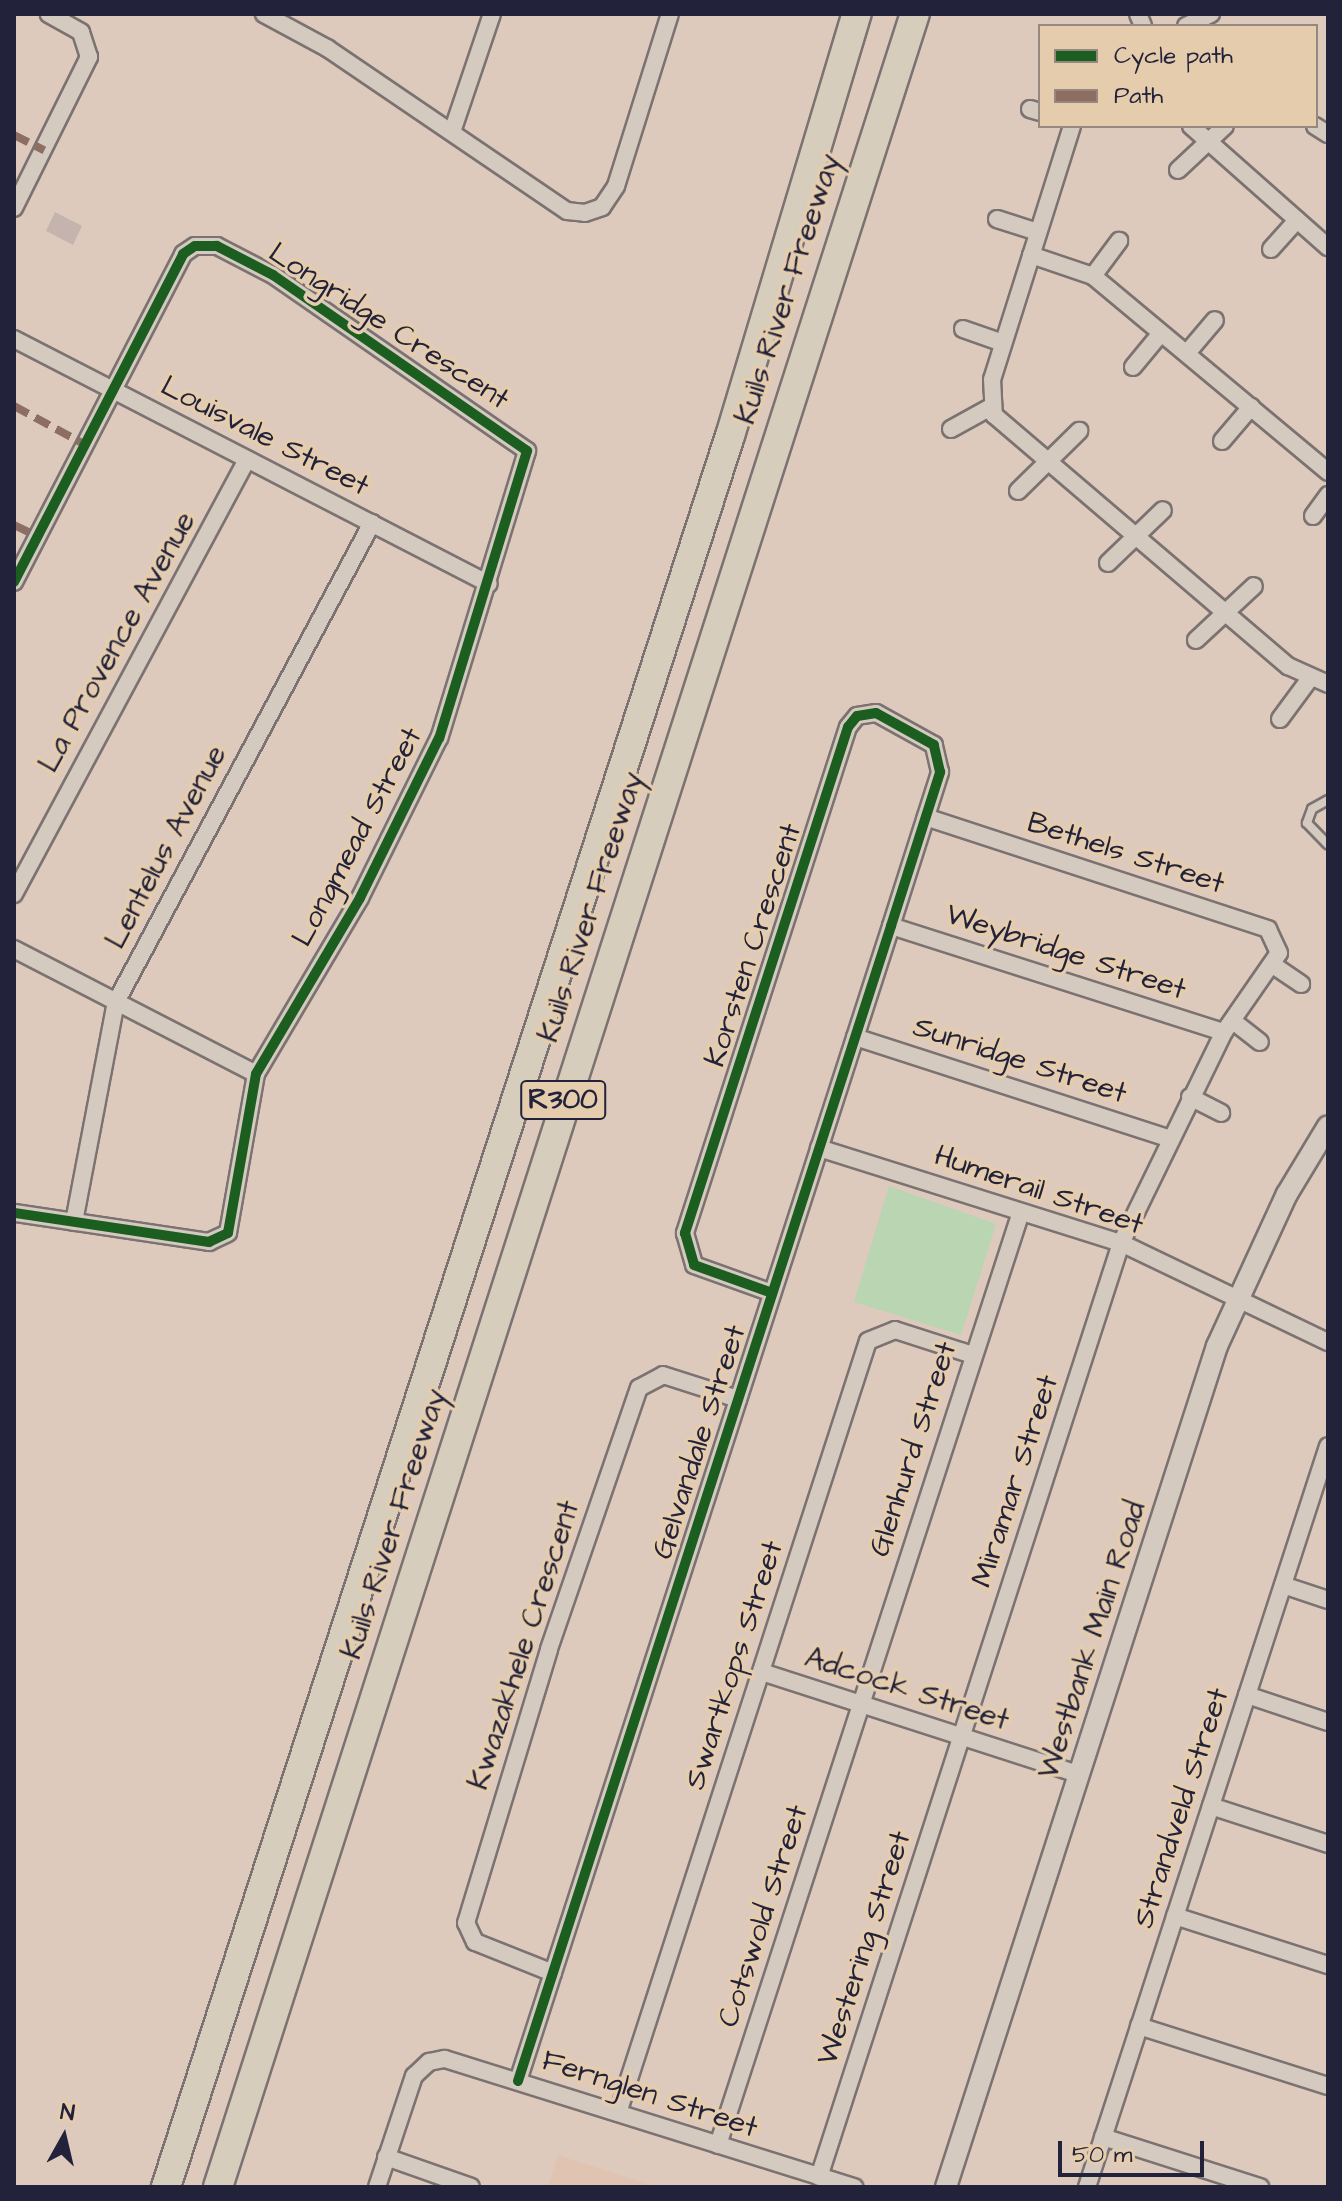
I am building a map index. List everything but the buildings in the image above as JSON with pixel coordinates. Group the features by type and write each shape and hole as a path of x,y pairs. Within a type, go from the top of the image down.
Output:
{"highway":[{"name":"Kuils River Freeway","path":"166,2187 730,436 857,14"},
{"name":"Kuils River Freeway","path":"218,2187 915,14"}],"street":[{"path":"14,208 89,49 77,28 49,14"},
{"path":"264,14 452,132 567,211 596,211 616,186 670,14"},
{"path":"452,132 492,14"},
{"path":"1190,24 1211,14"},
{"path":"991,407 1003,343 1071,128"},
{"path":"1192,128 1203,143 1328,247"},
{"path":"1178,170 1203,143 1222,128"},
{"path":"997,219 1038,232"},
{"path":"1271,249 1297,220"},
{"path":"1093,276 1119,241"},
{"name":"Longridge Crescent","path":"14,582 183,254 205,244 273,275 527,451"},
{"path":"1031,255 1093,276 1328,472"},
{"path":"1187,353 1215,320"},
{"path":"963,329 1003,343"},
{"path":"1133,367 1161,333"},
{"name":"Louisvale Street","path":"14,339 489,584"},
{"path":"951,429 991,407"},
{"path":"991,407 1045,463 1308,681 1328,684"},
{"path":"1222,441 1251,407"},
{"path":"1018,491 1079,431"},
{"name":"Longmead Street","path":"74,1222 223,1239 256,1074 360,898 433,750 489,584 527,451"},
{"name":"La Provence Avenue","path":"14,894 247,459"},
{"path":"1313,516 1328,495"},
{"path":"1108,563 1163,510"},
{"name":"Lentelus Avenue","path":"74,1222 116,1002 372,523"},
{"path":"1196,640 1254,586"},
{"path":"1280,719 1308,681"},
{"name":"Korsten Crescent","path":"772,1293 701,1270 685,1251 685,1233 857,716 882,715 938,750 941,767 926,817"},
{"name":"Gelvandale Street","path":"518,2081 926,817"},
{"name":"Bethels Street","path":"926,817 1268,929 1280,946 1273,965"},
{"name":"Weybridge Street","path":"891,926 1228,1027"},
{"path":"14,949 256,1074"},
{"path":"1121,1243 1168,1138 1228,1027 1273,965 1301,984"},
{"path":"1228,1027 1260,1042"},
{"name":"Sunridge Street","path":"855,1037 1168,1138"},
{"path":"1190,1097 1221,1113"},
{"name":"Westbank Main Road","path":"946,2187 1236,1299 1328,1126"},
{"name":"Humerail Street","path":"819,1148 1121,1243 1328,1342"},
{"name":"Glenhurd Street","path":"861,1704 1021,1212"},
{"path":"14,1213 74,1222"},
{"name":"Miramar Street","path":"962,1737 1121,1243"},
{"name":"Swartkops Street","path":"618,2113 868,1341 895,1330 973,1355"},
{"name":"Kwazakhele Crescent","path":"553,1973 475,1942 466,1923 549,1649 639,1388 663,1375 738,1399"},
{"name":"Strandveld Street","path":"1087,2187 1283,1585 1323,1477 1328,1446"},
{"path":"1283,1585 1328,1600"},
{"name":"Adcock Street","path":"762,1672 1080,1775"},
{"path":"1247,1695 1328,1722"},
{"name":"Cotswold Street","path":"718,2145 861,1704"},
{"name":"Westering Street","path":"819,2177 962,1737"},
{"path":"1211,1806 1328,1844"},
{"path":"1175,1916 1328,1965"},
{"path":"1139,2026 1328,2086"},
{"name":"Fernglen Street","path":"386,2157 414,2076 429,2062 445,2059 854,2187"},
{"path":"1103,2137 1260,2187"},
{"path":"377,2187 386,2157 471,2187"}],"lane":[{"path":"1328,800 1312,809 1307,823 1328,845"}],"shaded area":[{"path":"558,2155 657,2187 548,2187"}],"green space":[{"path":"889,1186 996,1224 961,1335 854,1302"}],"marked path":[{"path":"14,135 44,150"},
{"path":"14,406 84,444"},
{"path":"14,525 37,536"}],"cycle path":[{"path":"14,582 183,254 195,246 217,246 273,275 527,451 439,738 360,898 256,1074 228,1233 209,1242 14,1213"},
{"path":"518,2081 940,772 934,745 876,713 857,716 848,727 685,1233 694,1265 772,1293"}]}
